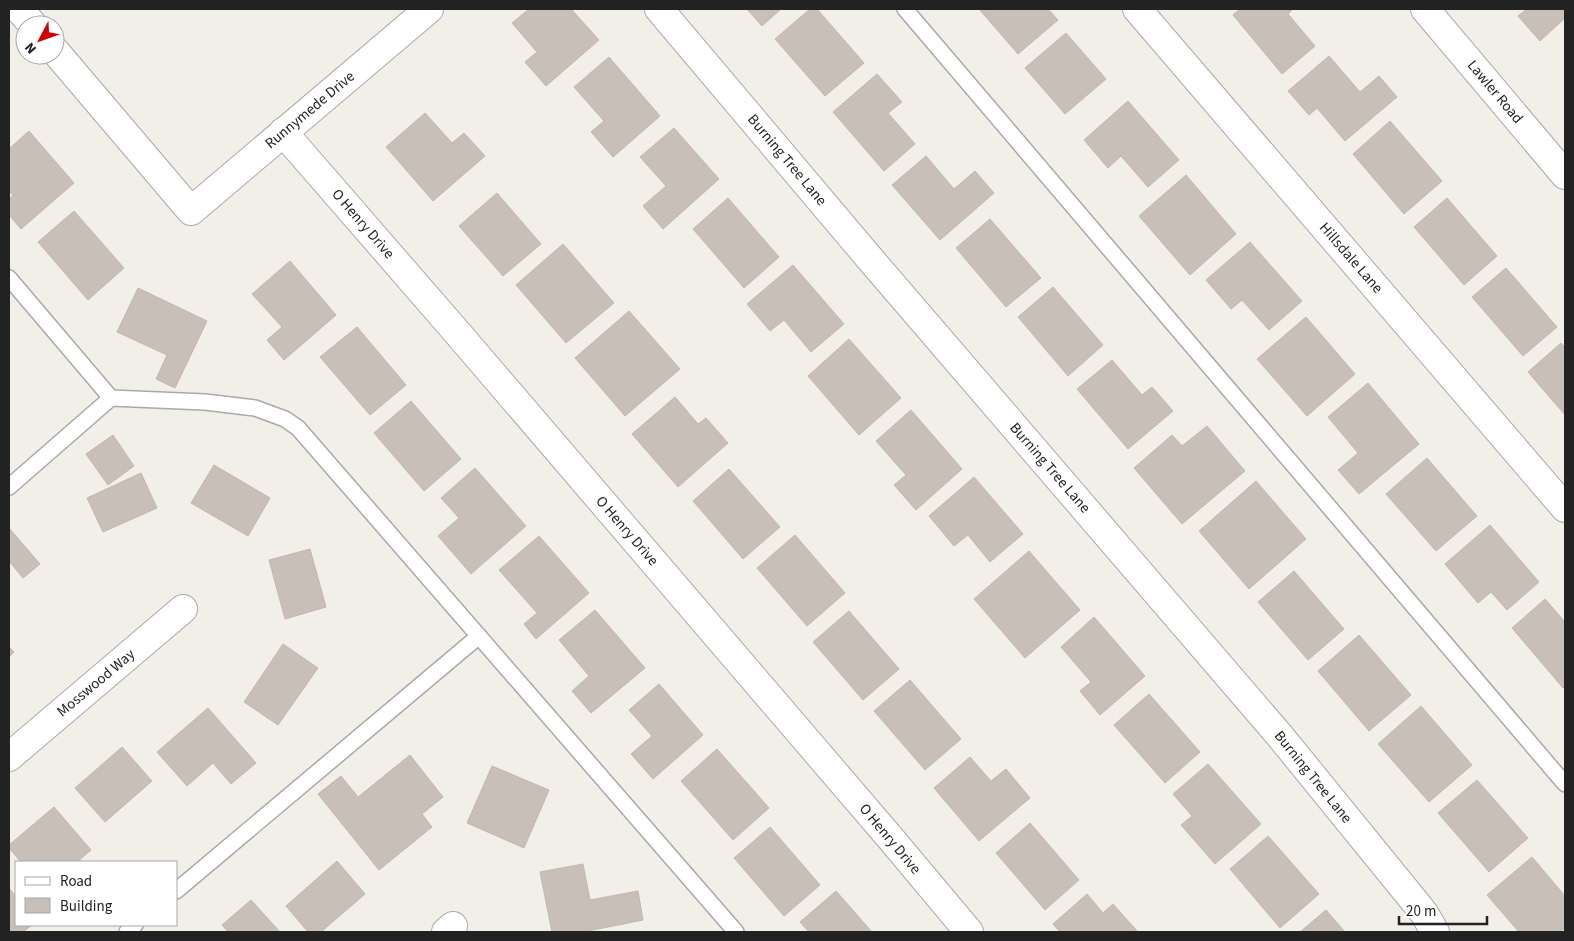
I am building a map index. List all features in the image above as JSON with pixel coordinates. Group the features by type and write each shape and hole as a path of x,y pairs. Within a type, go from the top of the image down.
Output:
{"street":[{"name":"Runnymede Drive","path":"65,63 191,211 429,9"},
{"name":"Burning Tree Lane","path":"659,9 884,276 1280,736 1424,913 1435,932"},
{"name":"Hillsdale Lane","path":"1137,9 1565,508"},
{"name":"Lawler Road","path":"1425,9 1565,175"},
{"name":"O Henry Drive","path":"282,132 461,337 969,932"},
{"name":"Mosswood Way","path":"9,757 183,609"}],"lane":[{"path":"905,9 1565,784"},
{"path":"9,278 111,398"},
{"path":"9,487 111,398 205,402 255,408 285,419 298,428 736,932"},
{"path":"178,888 479,636"}],"building":[{"path":"529,9 571,9 599,40 546,86 525,62 537,52 512,23"},
{"path":"747,9 781,9 762,26"},
{"path":"810,9 817,9 864,63 825,96 775,39"},
{"path":"979,9 1048,9 1058,20 1018,54"},
{"path":"1240,9 1293,9 1288,14 1315,46 1282,74 1233,15"},
{"path":"1527,9 1565,9 1565,18 1540,41 1518,16"},
{"path":"1066,33 1106,79 1065,114 1025,68"},
{"path":"1329,56 1360,92 1379,76 1397,97 1345,141 1317,108 1309,115 1288,91"},
{"path":"609,57 660,116 613,157 591,132 604,121 574,87"},
{"path":"877,74 902,102 888,113 915,144 884,171 833,112"},
{"path":"1128,101 1179,160 1148,187 1121,156 1108,168 1084,140"},
{"path":"425,113 452,143 464,133 485,156 433,201 386,147"},
{"path":"1390,121 1442,181 1404,214 1353,154"},
{"path":"674,128 719,179 663,229 643,206 666,186 640,157"},
{"path":"29,131 74,183 21,229 9,215 9,199 13,196 9,190 9,149"},
{"path":"926,156 954,189 975,171 994,193 940,240 892,185"},
{"path":"1186,175 1236,234 1190,275 1139,216"},
{"path":"497,193 541,244 503,276 459,226"},
{"path":"728,198 779,257 744,288 693,229"},
{"path":"1447,198 1497,256 1464,285 1414,227"},
{"path":"74,211 124,268 88,300 38,242"},
{"path":"990,219 1041,278 1006,307 956,248"},
{"path":"1250,242 1302,301 1269,330 1242,300 1231,309 1206,280"},
{"path":"563,244 614,303 566,343 516,285"},
{"path":"290,261 336,315 284,360 267,340 282,327 252,294"},
{"path":"793,265 844,324 811,352 784,320 770,331 747,304"},
{"path":"1506,268 1557,327 1523,356 1472,297"},
{"path":"1053,287 1103,345 1068,376 1018,317"},
{"path":"138,288 207,321 175,388 156,379 167,355 117,332"},
{"path":"629,311 680,369 625,416 575,358"},
{"path":"1306,317 1355,374 1307,416 1257,359"},
{"path":"357,327 406,385 370,415 320,357"},
{"path":"849,339 901,398 859,435 808,376"},
{"path":"1561,343 1565,348 1565,415 1528,372"},
{"path":"1112,360 1142,395 1152,387 1173,411 1128,449 1077,389"},
{"path":"1368,383 1419,444 1359,494 1338,470 1358,453 1328,417"},
{"path":"675,397 698,424 706,418 728,443 678,487 632,434"},
{"path":"411,401 461,459 424,491 374,433"},
{"path":"911,410 962,469 916,510 894,485 906,475 876,441"},
{"path":"1207,426 1245,471 1182,524 1134,468 1172,435 1182,446"},
{"path":"113,435 134,466 108,485 86,454"},
{"path":"1427,458 1477,516 1436,551 1386,494"},
{"path":"214,465 270,498 248,536 191,503"},
{"path":"475,468 526,526 471,574 438,536 459,518 441,498"},
{"path":"729,469 780,527 743,559 693,501"},
{"path":"141,473 157,508 103,532 87,498"},
{"path":"974,477 1023,534 990,562 968,535 954,546 929,516"},
{"path":"1256,481 1306,539 1249,589 1199,531"},
{"path":"1490,525 1539,582 1507,610 1491,592 1478,603 1445,564"},
{"path":"9,528 40,564 23,578 9,561"},
{"path":"795,535 845,593 807,626 757,568"},
{"path":"539,536 589,593 536,639 524,624 537,613 499,570"},
{"path":"310,549 326,607 285,619 269,560"},
{"path":"1029,551 1080,610 1025,658 974,599"},
{"path":"1294,571 1344,629 1308,660 1258,602"},
{"path":"1545,599 1565,622 1565,686 1563,688 1512,628"},
{"path":"595,610 645,668 591,713 572,691 589,676 559,640"},
{"path":"849,611 899,669 863,700 813,642"},
{"path":"1094,617 1145,676 1100,715 1080,691 1091,682 1061,647"},
{"path":"1359,635 1411,695 1369,731 1318,671"},
{"path":"283,644 318,668 278,725 244,702"},
{"path":"9,647 14,652 9,657"},
{"path":"910,680 961,739 925,770 874,711"},
{"path":"659,684 703,735 653,779 631,754 652,736 629,710"},
{"path":"1149,694 1200,752 1165,783 1114,725"},
{"path":"1421,706 1472,765 1429,802 1378,744"},
{"path":"208,708 256,763 231,784 213,763 187,786 157,752"},
{"path":"122,747 152,781 105,822 75,788"},
{"path":"717,749 769,808 733,840 681,781"},
{"path":"410,755 443,797 422,814 432,827 379,870 318,794 341,776 358,797"},
{"path":"970,757 991,781 1006,769 1030,798 979,841 934,788"},
{"path":"1208,764 1261,824 1215,864 1181,825 1192,816 1173,794"},
{"path":"492,766 549,790 524,848 467,823"},
{"path":"1477,780 1528,838 1489,872 1438,813"},
{"path":"54,807 91,850 78,861 20,861 9,848 9,845"},
{"path":"1030,823 1079,880 1045,910 996,853"},
{"path":"770,827 820,885 784,916 734,858"},
{"path":"1268,836 1319,894 1280,928 1230,869"},
{"path":"1532,857 1565,896 1565,928 1560,932 1519,932 1487,895"},
{"path":"337,861 365,894 321,932 308,932 286,906"},
{"path":"583,864 590,900 638,891 643,920 583,932 552,932 540,872"},
{"path":"9,888 15,896 15,926 31,926 23,932 9,932"},
{"path":"836,891 872,932 809,932 800,922"},
{"path":"1087,894 1103,913 1113,904 1138,932 1060,932 1053,924"},
{"path":"251,900 280,932 228,932 222,925"},
{"path":"1326,910 1345,932 1300,932"}]}
